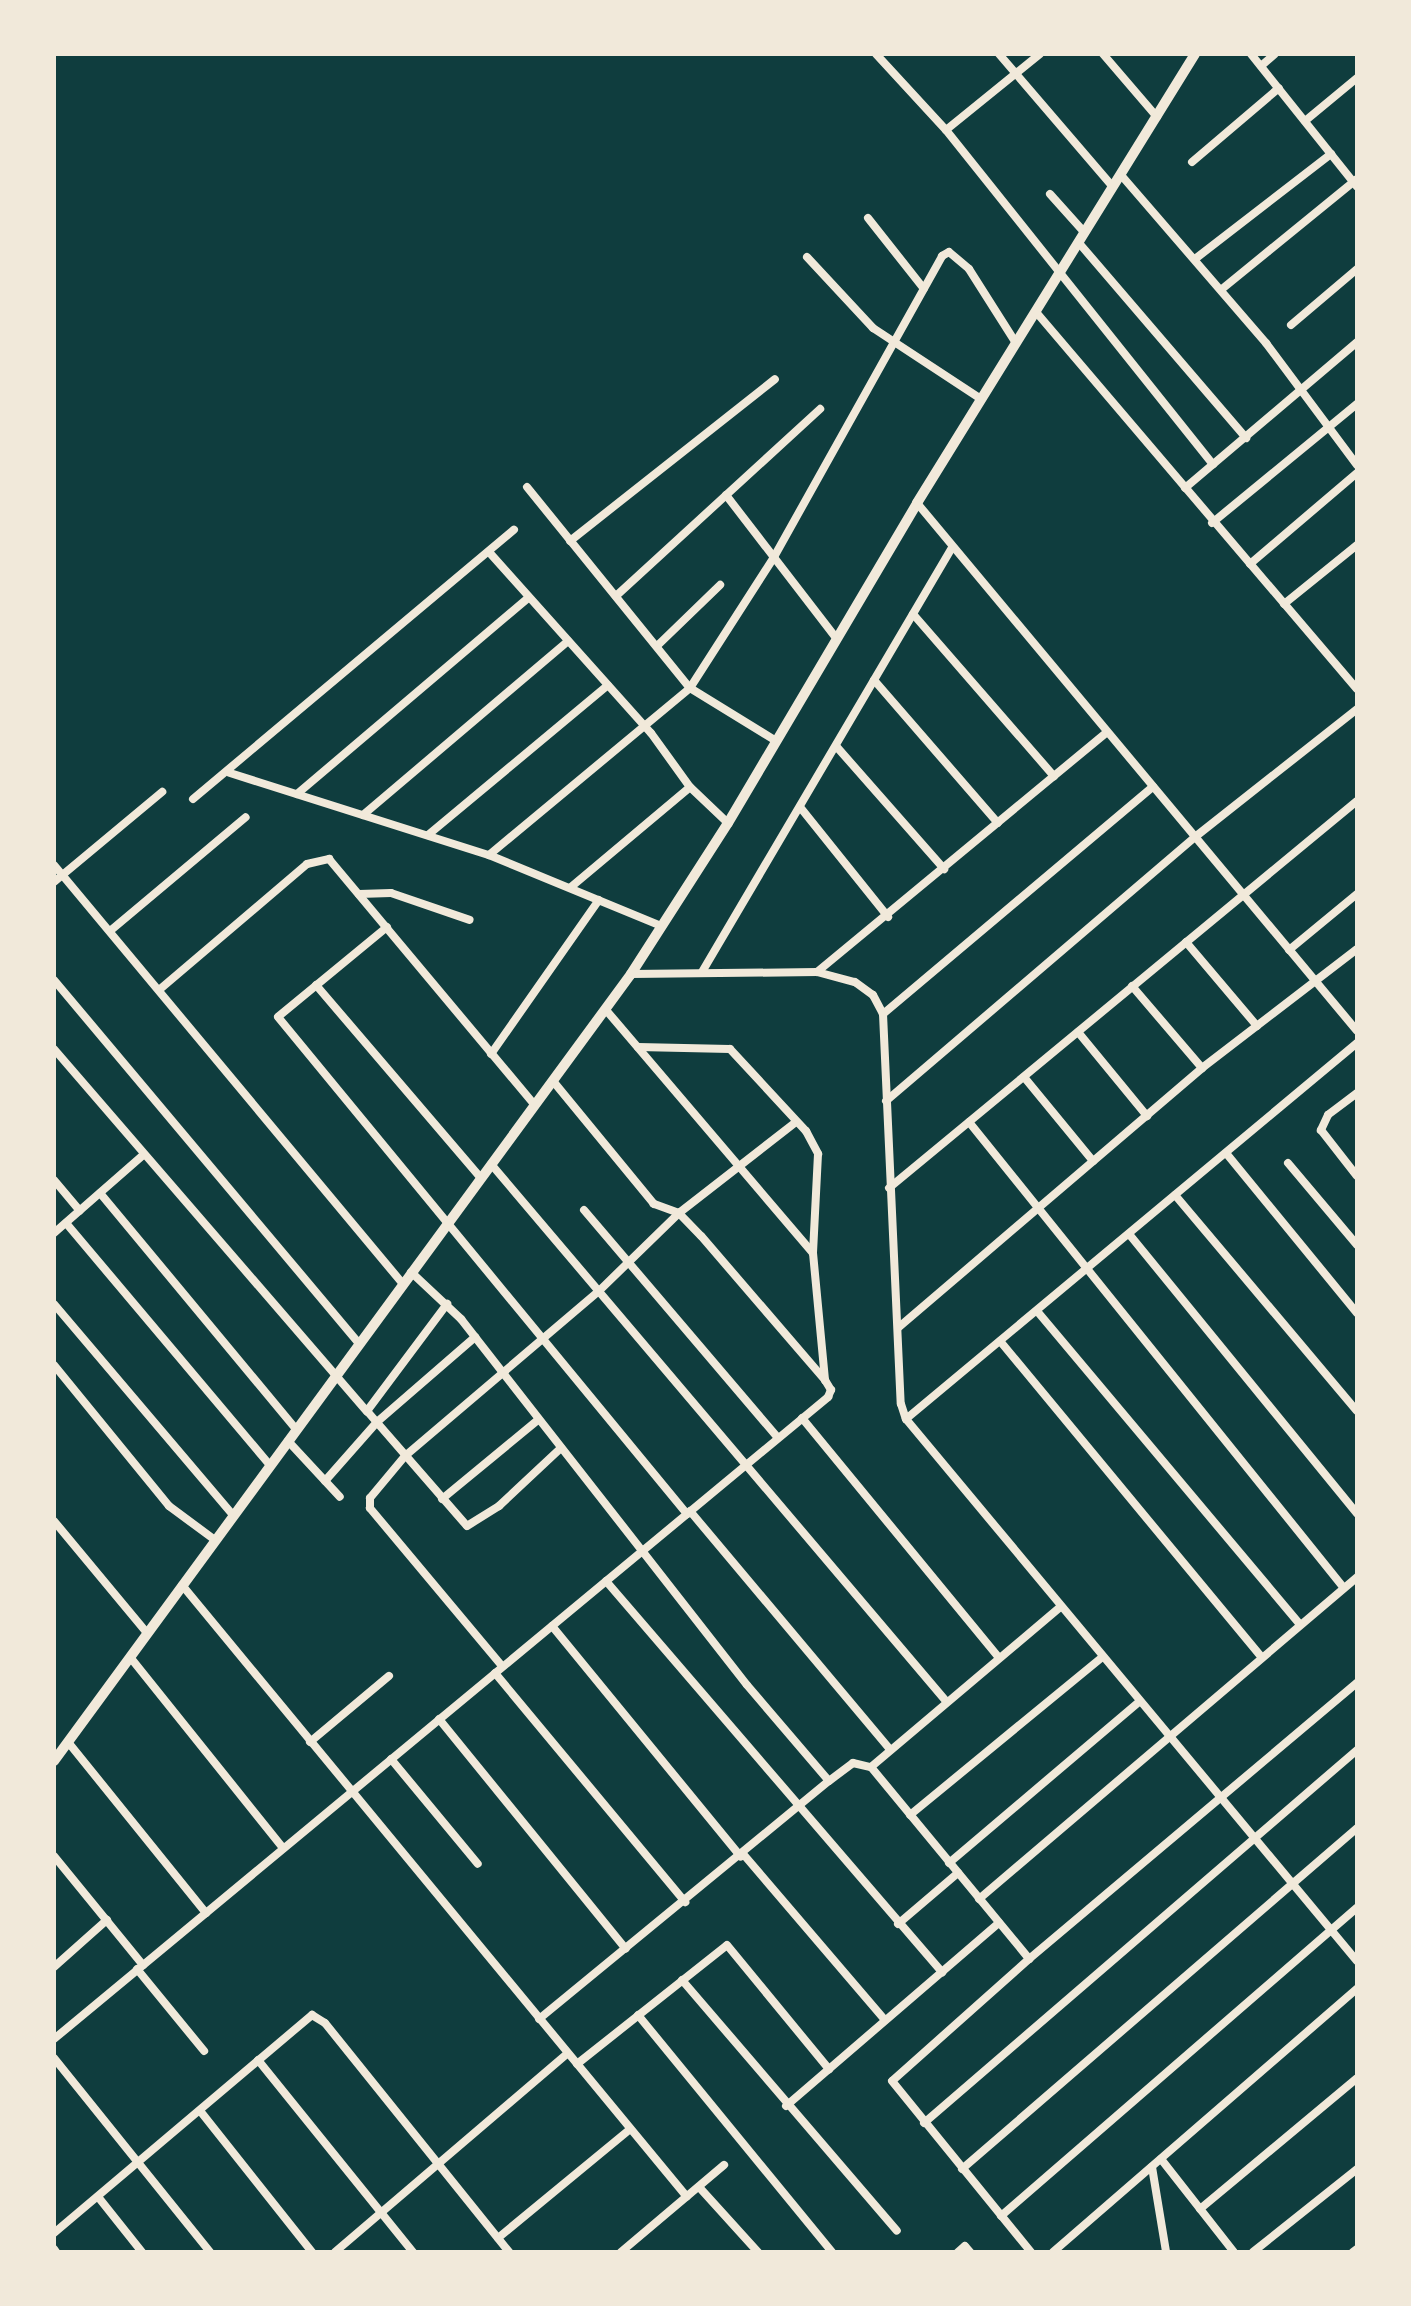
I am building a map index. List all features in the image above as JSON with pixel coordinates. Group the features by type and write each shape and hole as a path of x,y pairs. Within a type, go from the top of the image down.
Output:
{"street":[{"path":"876,54 946,130 1213,465"},
{"path":"999,54 1113,187"},
{"path":"946,130 1040,54"},
{"path":"1103,54 1157,117"},
{"path":"1222,289 1356,183 1251,54"},
{"path":"1261,66 1275,54"},
{"path":"54,1761 631,974 728,823 917,503 1193,55"},
{"path":"1305,121 1357,78"},
{"path":"1192,162 1279,88"},
{"path":"1195,259 1331,154"},
{"path":"1121,175 1222,289 1357,465"},
{"path":"1050,194 1085,233"},
{"path":"868,218 924,289"},
{"path":"1079,243 1246,438"},
{"path":"489,855 690,688 774,557 942,256 949,252 958,257 1016,343"},
{"path":"807,257 893,344 981,399"},
{"path":"1291,325 1357,269"},
{"path":"1036,312 1212,523 1357,689"},
{"path":"1185,488 1302,392 1357,342"},
{"path":"570,541 775,379"},
{"path":"1212,523 1357,404"},
{"path":"616,596 820,409"},
{"path":"1250,564 1357,473"},
{"path":"527,487 690,688 776,741"},
{"path":"726,495 837,639"},
{"path":"917,503 1357,1031"},
{"path":"193,799 230,773 514,530"},
{"path":"1284,604 1357,545"},
{"path":"702,972 952,547"},
{"path":"489,552 644,727 690,787 728,823"},
{"path":"657,646 720,585"},
{"path":"297,794 529,597"},
{"path":"913,614 1054,776"},
{"path":"363,815 568,641"},
{"path":"874,680 998,823"},
{"path":"428,835 608,685"},
{"path":"886,1101 1195,837 1357,709"},
{"path":"817,972 888,917 1107,732"},
{"path":"836,746 944,869"},
{"path":"230,773 489,855 661,926"},
{"path":"571,887 690,787"},
{"path":"883,1014 1153,787"},
{"path":"54,882 162,792"},
{"path":"889,1188 1357,801"},
{"path":"800,807 888,917"},
{"path":"110,931 246,817"},
{"path":"159,990 317,859 337,865 535,1105"},
{"path":"54,865 403,1284"},
{"path":"359,894 391,893 470,920"},
{"path":"1289,950 1357,894"},
{"path":"491,1054 599,900"},
{"path":"387,927 278,1017 542,1339 890,1749"},
{"path":"1186,942 1257,1026"},
{"path":"899,1327 1041,1210 1202,1068 1357,949"},
{"path":"631,974 817,972 855,982 873,995 883,1014 901,1404 906,1419 1101,1658 1357,1961"},
{"path":"54,980 359,1343"},
{"path":"316,985 481,1178"},
{"path":"1132,986 1202,1068"},
{"path":"606,1010 813,1253"},
{"path":"1078,1032 1147,1116"},
{"path":"906,1419 1357,1043"},
{"path":"638,1047 730,1049 796,1122 818,1154 813,1253 825,1380"},
{"path":"54,1049 333,1378 377,1422 461,1521 475,1525 561,1448"},
{"path":"1024,1077 1093,1161"},
{"path":"54,2039 828,1397 831,1390 825,1380 679,1213 654,1204 553,1081"},
{"path":"1357,1093 1328,1115 1321,1130 1357,1176"},
{"path":"685,1902 370,1508 370,1498 405,1456 599,1291 679,1213 742,1169 796,1122"},
{"path":"969,1122 1344,1588"},
{"path":"1226,1153 1357,1313"},
{"path":"54,1233 142,1156"},
{"path":"1288,1163 1357,1245"},
{"path":"491,1164 945,1700"},
{"path":"54,1180 80,1211"},
{"path":"100,1193 296,1429"},
{"path":"1175,1195 1357,1411"},
{"path":"584,1210 778,1438"},
{"path":"66,1223 270,1465"},
{"path":"1129,1234 1357,1514"},
{"path":"411,1272 447,1304 475,1337 538,1420 643,1548 747,1685 829,1781"},
{"path":"54,1304 233,1515"},
{"path":"367,1411 447,1304"},
{"path":"1037,1311 1300,1624"},
{"path":"325,1481 377,1422 475,1337"},
{"path":"1000,1341 1261,1657"},
{"path":"54,1365 169,1506 215,1540"},
{"path":"802,1418 999,1658"},
{"path":"442,1499 538,1420"},
{"path":"288,1441 340,1497"},
{"path":"54,1521 146,1632"},
{"path":"979,1899 1166,1735 1357,1577"},
{"path":"606,1581 796,1806 942,1972"},
{"path":"182,1585 687,2197"},
{"path":"871,1767 945,1700 1060,1607"},
{"path":"552,1626 742,1856 885,2020"},
{"path":"130,1657 283,1848"},
{"path":"910,1815 1101,1658"},
{"path":"310,1742 389,1676"},
{"path":"1031,2252 896,2089 895,2073 1357,1683"},
{"path":"949,1863 1139,1702"},
{"path":"439,1719 626,1949"},
{"path":"68,1742 206,1913"},
{"path":"924,2123 1357,1750"},
{"path":"391,1759 478,1864"},
{"path":"539,2019 742,1856 796,1806 853,1763 871,1767 1029,1959"},
{"path":"962,2169 1357,1828"},
{"path":"54,1856 107,1920 204,2051"},
{"path":"898,1924 958,1873"},
{"path":"1001,2216 1357,1908"},
{"path":"54,1967 107,1920"},
{"path":"786,2106 999,1923"},
{"path":"577,2064 719,1948 734,1949 829,2069"},
{"path":"682,1980 786,2106 897,2231"},
{"path":"1053,2252 1357,1989"},
{"path":"638,2015 832,2252"},
{"path":"54,2233 201,2112 305,2019 318,2017 509,2252"},
{"path":"335,2252 568,2053"},
{"path":"54,2058 210,2252"},
{"path":"258,2060 413,2252"},
{"path":"1200,2209 1357,2078"},
{"path":"201,2112 312,2252"},
{"path":"498,2238 630,2129"},
{"path":"1161,2159 1234,2252"},
{"path":"621,2252 724,2165"},
{"path":"1152,2167 1165,2252"},
{"path":"1253,2252 1357,2169"},
{"path":"699,2187 758,2252"},
{"path":"99,2198 142,2252"},
{"path":"958,2252 965,2246 970,2252"}]}
